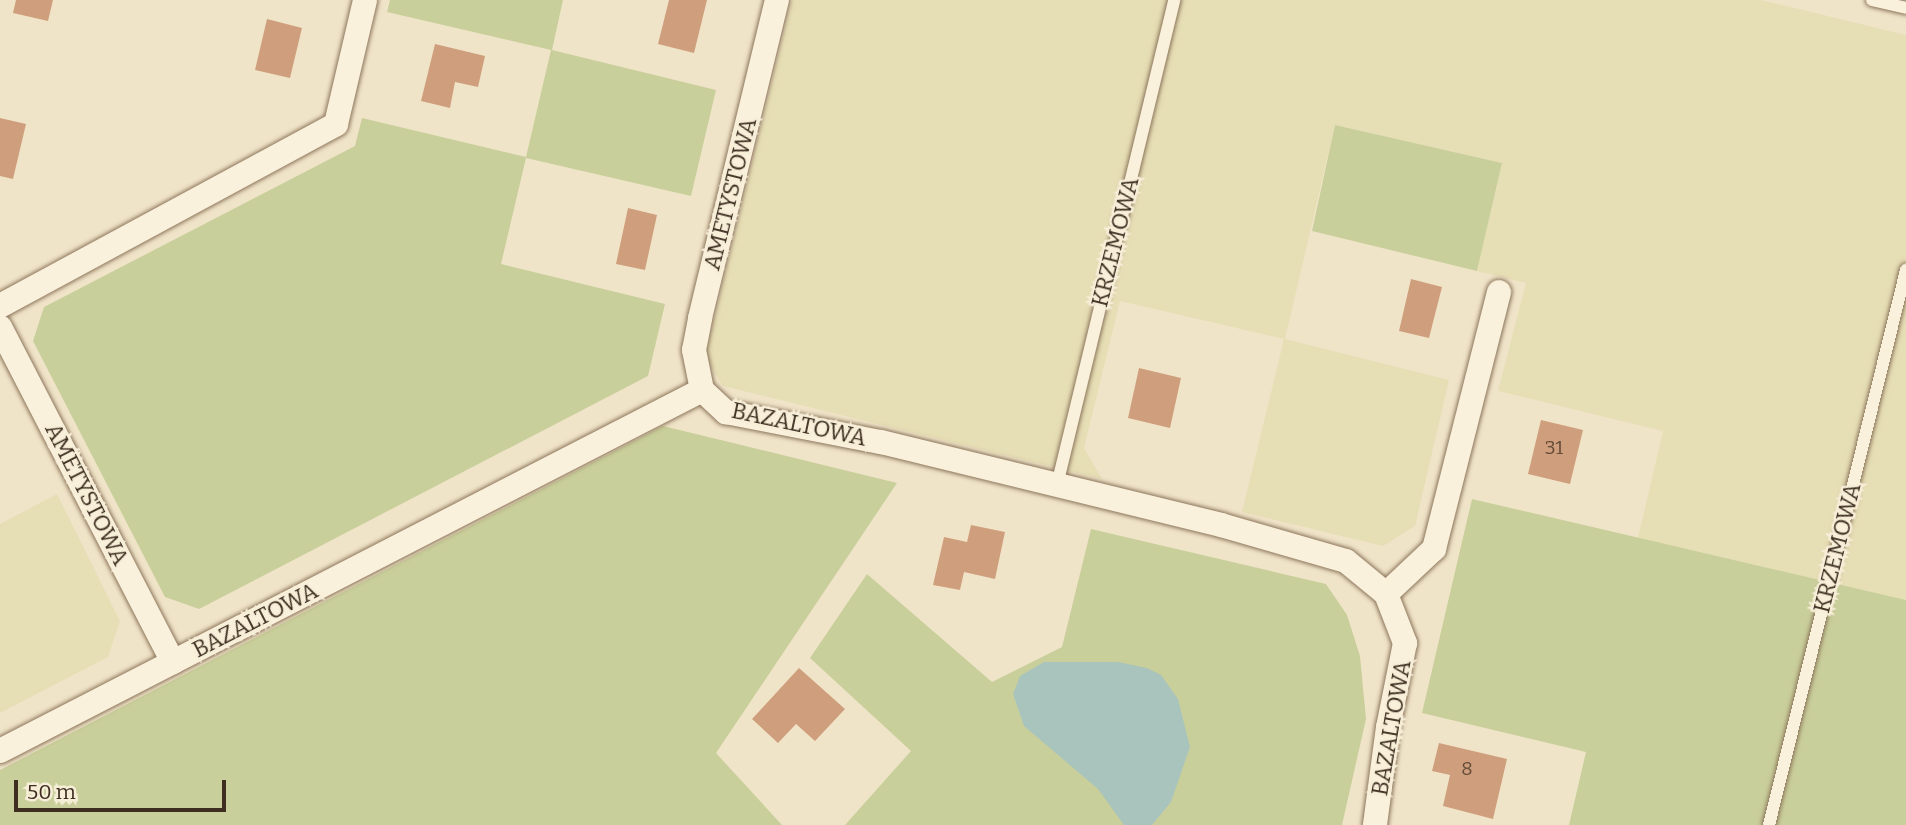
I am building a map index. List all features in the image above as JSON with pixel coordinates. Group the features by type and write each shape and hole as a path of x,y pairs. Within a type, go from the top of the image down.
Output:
{"street":[{"path":"0,306 336,124 365,0"},
{"name":"AMETYSTOWA","path":"702,390 694,350 700,318 777,0"},
{"path":"1386,594 1434,549 1499,292"},
{"name":"AMETYSTOWA","path":"0,327 173,662"},
{"name":"BAZALTOWA","path":"0,751 702,390 726,412 881,442 1346,561 1386,594 1405,643 1388,727 1375,825"}],"lane":[{"name":"KRZEMOWA","path":"1056,485 1174,0"},
{"path":"1872,0 1906,8"},
{"name":"KRZEMOWA","path":"1769,825 1906,270"}],"shaded area":[{"path":"792,0 1761,0 1906,35 1906,600 1638,538 1663,431 1498,391 1526,283 1477,271 1502,163 1335,125 1285,339 1449,380 1415,526 1383,546 1242,512 1284,339 1120,301 1084,448 1102,479 723,386 705,357"},
{"path":"57,494 120,621 108,657 0,713 0,524"}],"green space":[{"path":"390,0 563,0 552,50 716,90 691,196 526,158 501,264 665,304 648,376 199,609 165,597 33,341 44,307 355,146 362,118 526,157 551,50 387,12"},
{"path":"1335,125 1502,163 1477,271 1312,231"},
{"path":"663,426 897,483 716,753 782,825 0,825 0,770"},
{"path":"1472,499 1906,600 1906,825 1569,825 1586,752 1422,713"},
{"path":"1091,529 1326,584 1347,615 1360,656 1366,719 1342,825 845,825 911,751 810,658 867,574 992,682 1062,647"}],"water":[{"path":"1044,662 1118,662 1147,668 1161,675 1178,699 1190,747 1171,802 1152,825 1124,825 1098,789 1024,726 1013,694 1020,676"}],"building":[{"path":"16,0 53,0 48,21 13,13"},
{"path":"669,0 707,0 694,53 658,44"},
{"path":"267,19 302,28 290,78 255,70"},
{"path":"435,44 485,56 478,87 455,82 450,108 421,101"},
{"path":"0,118 26,124 13,179 0,176"},
{"path":"628,208 657,215 645,270 616,264"},
{"path":"1411,279 1442,287 1429,338 1399,331"},
{"path":"1139,368 1181,378 1170,428 1128,418"},
{"path":"1541,420 1583,430 1570,484 1528,474"},
{"path":"971,525 1005,532 995,579 964,572 960,590 933,585 944,537 967,542"},
{"path":"799,668 845,709 815,741 796,724 778,743 752,719"},
{"path":"1439,743 1507,759 1493,819 1443,806 1450,775 1432,771"}]}
